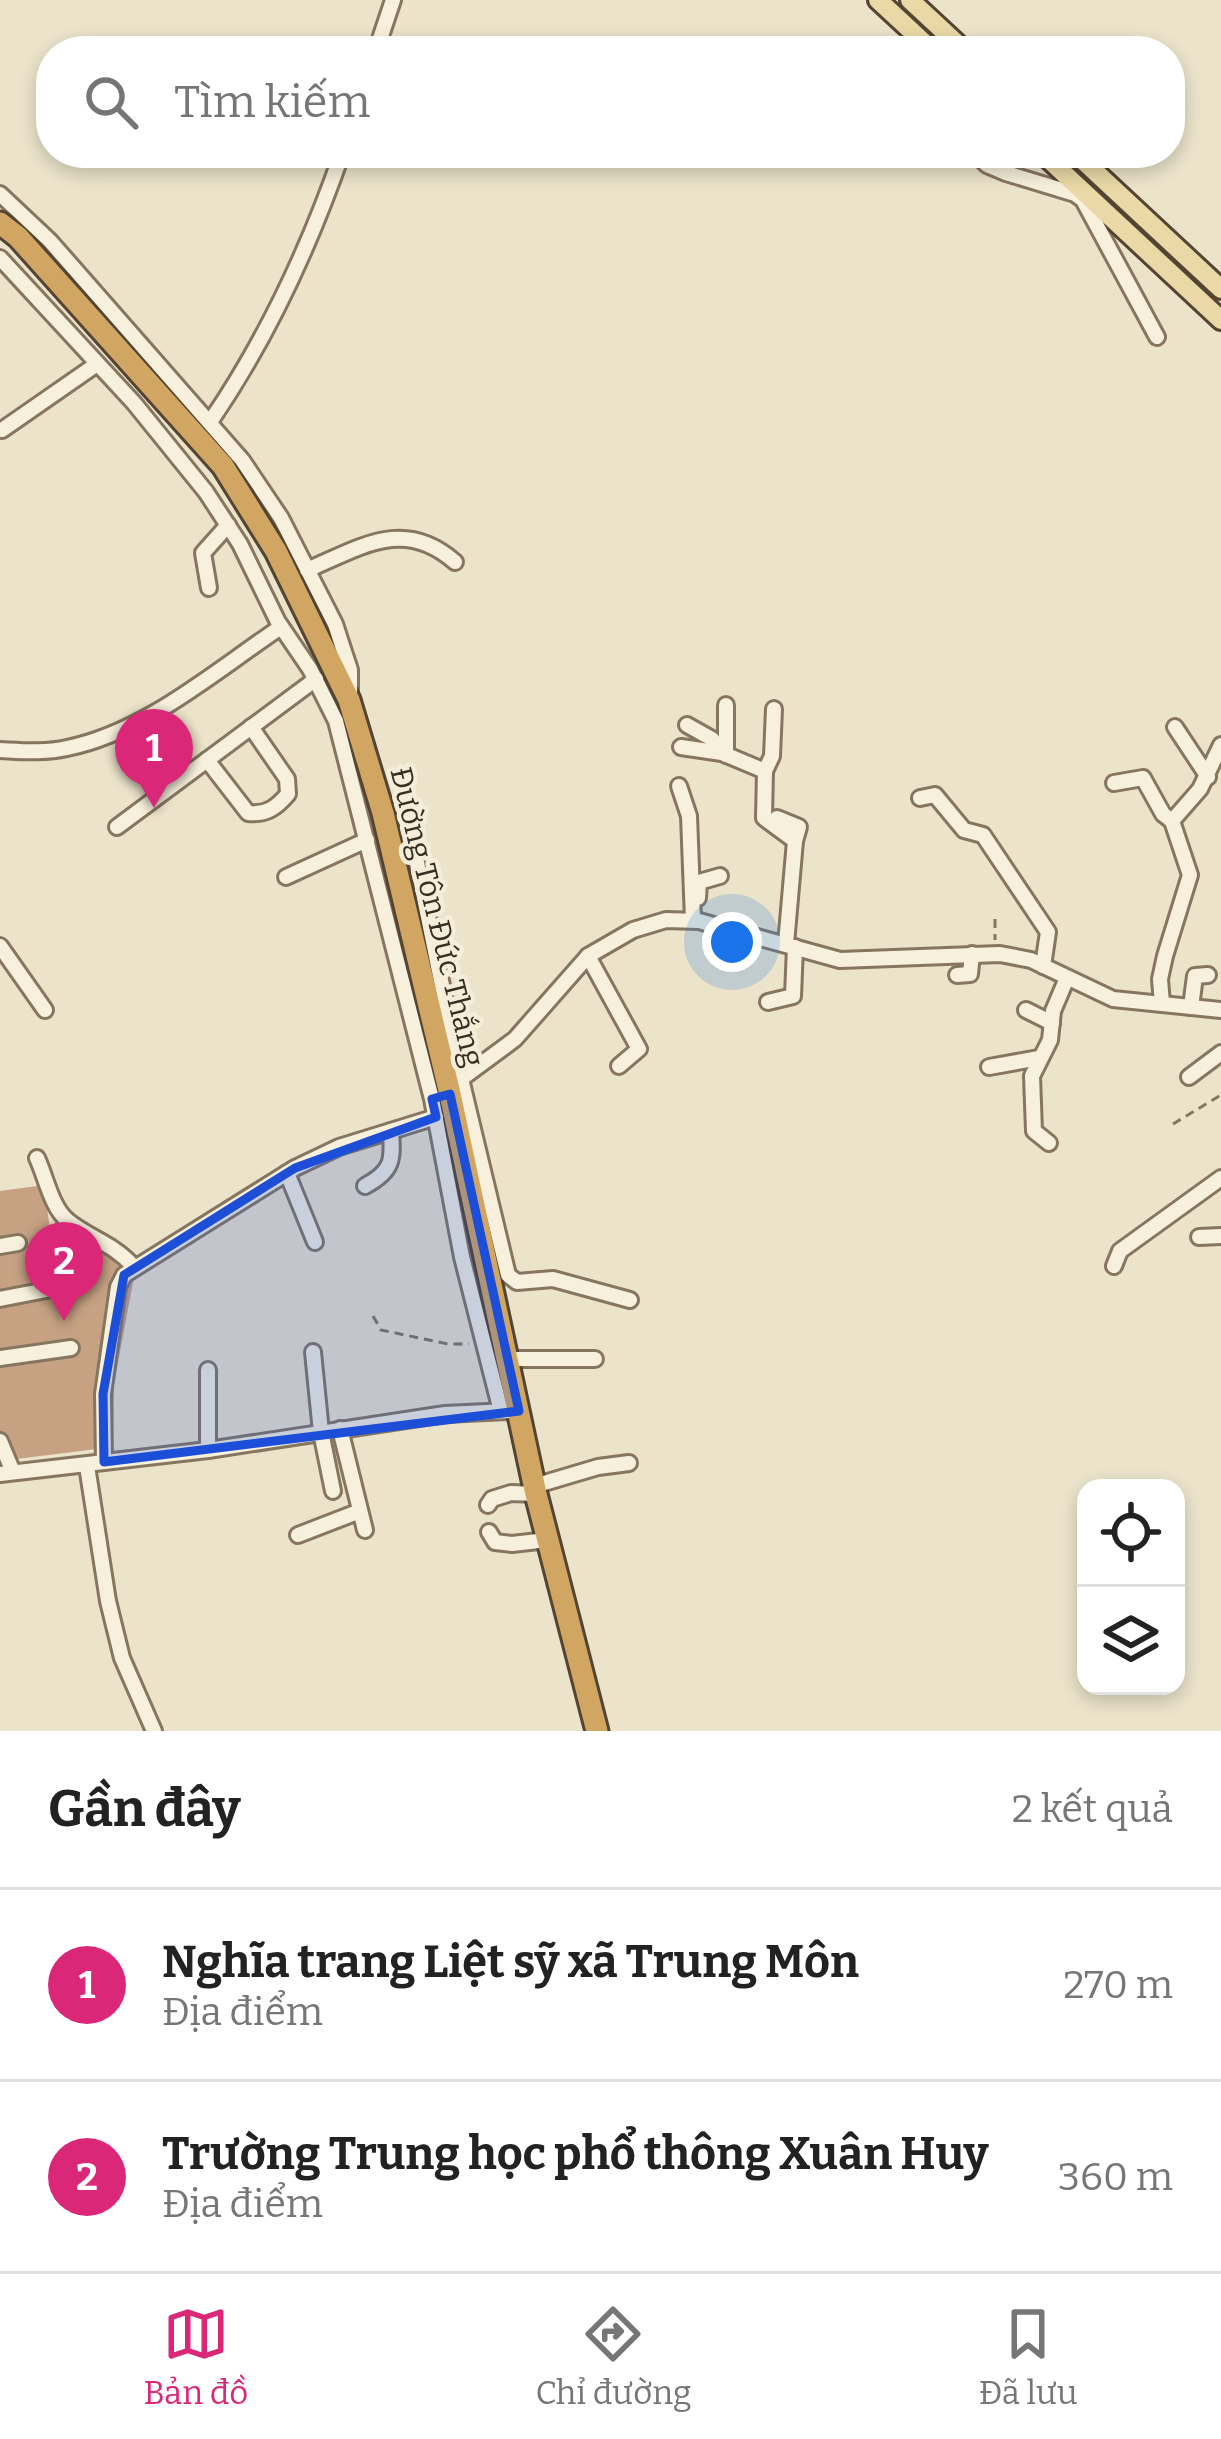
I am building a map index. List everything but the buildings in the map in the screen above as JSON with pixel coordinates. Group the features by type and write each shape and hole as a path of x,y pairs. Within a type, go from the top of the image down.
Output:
{"highway":[{"name":"Đường Tôn Đức Thắng","path":"0,223 18,237 223,466 276,551 383,813 452,1090 508,1359 510,1411 597,1731"}],"main road":[{"path":"878,0 908,36"},
{"path":"915,2 950,36"},
{"path":"1058,168 1221,320"},
{"path":"1091,168 1221,289"}],"street":[{"path":"391,8 405,0"},
{"path":"915,2 915,36"},
{"path":"210,422 242,376 313,236 336,168"},
{"path":"995,168 1083,200 1157,337"},
{"path":"0,194 50,241 210,422 281,518 350,670 332,688 251,727 117,826"},
{"path":"0,258 171,445 228,525 282,623 332,688 336,722 368,840 511,1280 553,1279 630,1300"},
{"path":"2,430 97,364"},
{"path":"209,588 203,554 228,525"},
{"path":"308,570 374,542 404,538 431,542 455,562"},
{"path":"0,750 62,749 98,740 133,724 282,623"},
{"path":"724,754 726,705"},
{"path":"774,709 772,756 765,771 766,823 795,841"},
{"path":"687,725 712,739 724,754"},
{"path":"207,760 248,813 261,814 279,804 289,794 287,779 251,727"},
{"path":"1175,728 1208,777"},
{"path":"1172,821 1208,777 1221,745"},
{"path":"681,747 724,754 765,771"},
{"path":"1114,784 1142,777 1162,814 1172,821 1190,874 1160,979 1162,1004"},
{"path":"679,786 689,815 696,920"},
{"path":"920,798 935,795 964,830 986,839 1048,932 1042,966"},
{"path":"768,1002 794,997 790,946 799,827 777,818"},
{"path":"286,877 368,840"},
{"path":"414,848 452,1090"},
{"path":"696,920 698,882 720,876"},
{"path":"0,1441 7,1473 208,1450 445,1414 510,1411 482,1340 436,1117 452,1090 515,1039 588,956 603,944 650,924 696,920 859,961 995,954 1042,966 1113,999 1221,1010"},
{"path":"0,946 45,1010"},
{"path":"957,975 970,974 973,954"},
{"path":"588,956 639,1049 620,1066"},
{"path":"1191,1006 1195,976 1208,975"},
{"path":"1049,1143 1037,1136 1032,1124 1032,1076 1050,1040 1054,1005 1067,978"},
{"path":"1026,1010 1052,1023"},
{"path":"1189,1077 1221,1053"},
{"path":"989,1067 1040,1058"},
{"path":"104,1462 103,1394 118,1287 134,1266 178,1244 287,1173 339,1147 436,1117"},
{"path":"365,1186 385,1176 393,1162 391,1130"},
{"path":"37,1158 66,1220 119,1249 134,1266"},
{"path":"287,1173 315,1242"},
{"path":"1114,1267 1120,1251 1221,1178"},
{"path":"1198,1237 1221,1236"},
{"path":"0,1246 18,1243"},
{"path":"0,1299 46,1290 45,1262"},
{"path":"0,1358 71,1348"},
{"path":"313,1352 332,1491"},
{"path":"508,1359 595,1359"},
{"path":"208,1370 208,1450"},
{"path":"340,1430 365,1530"},
{"path":"488,1505 492,1498 535,1490 598,1466 629,1463"},
{"path":"87,1466 122,1658 154,1731"},
{"path":"298,1535 360,1511"},
{"path":"489,1532 495,1542 547,1540"}],"path":[{"path":"994,919 995,954"},
{"path":"1173,1124 1221,1095"},
{"path":"374,1316 381,1330 401,1336 464,1346 482,1340"}],"highlighted area":[{"path":"450,1094 519,1411 104,1462 103,1394 124,1275 295,1168 436,1117 432,1099"}],"place":[{"name":"Nghĩa trang Liệt sỹ xã Trung Môn","path":"154,808"},
{"name":"Trường Trung học phổ thông Xuân Huy","path":"64,1321"}]}
